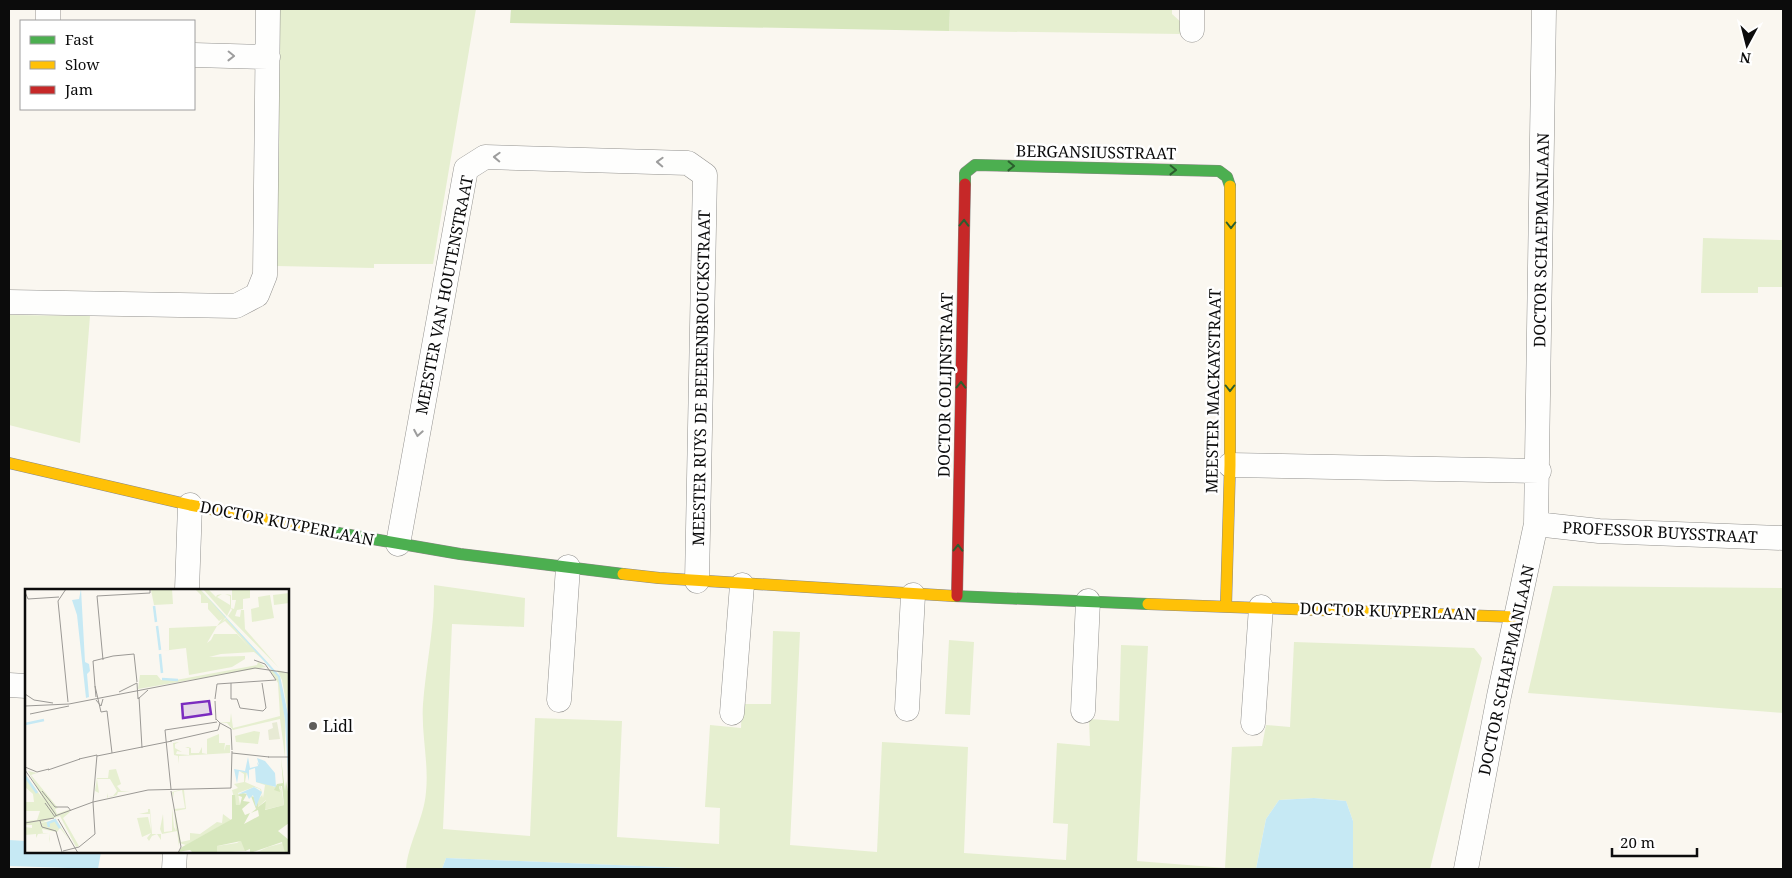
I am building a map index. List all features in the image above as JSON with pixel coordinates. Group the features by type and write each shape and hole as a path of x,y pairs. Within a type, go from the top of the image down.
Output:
{"street":[{"path":"9,302 236,306 257,295 265,275 268,9"},
{"name":"DOCTOR SCHAEPMANLAAN","path":"1466,869 1536,524 1539,471 1544,9"},
{"path":"195,55 268,57"},
{"name":"MEESTER VAN HOUTENSTRAAT","path":"398,544 466,169 485,157 688,163 705,174"},
{"name":"BERGANSIUSSTRAAT","path":"965,173 975,165 1219,171 1227,177"},
{"name":"DOCTOR COLIJNSTRAAT","path":"958,596 965,173"},
{"name":"MEESTER RUYS DE BEERENBROUCKSTRAAT","path":"697,581 705,174"},
{"name":"MEESTER MACKAYSTRAAT","path":"1226,606 1230,465 1232,192 1227,177"},
{"name":"DOCTOR KUYPERLAAN","path":"9,463 190,505 398,544 460,554 697,581 913,595 1516,616"},
{"path":"1230,465 1539,471"},
{"path":"186,589 190,505"},
{"name":"PROFESSOR BUYSSTRAAT","path":"1536,524 1599,531 1783,538"},
{"path":"559,700 568,567"},
{"path":"732,713 742,585"},
{"path":"907,709 913,595"},
{"path":"1084,711 1088,601"},
{"path":"1253,724 1260,607"},
{"path":"9,685 25,686"},
{"path":"174,853 174,869"}],"green space":[{"path":"279,9 476,9 433,264 374,264 374,268 276,266"},
{"path":"511,9 950,9 949,31 510,23"},
{"path":"950,9 1172,9 1172,14 1182,23 1181,34 949,31"},
{"path":"1703,238 1783,240 1783,287 1758,287 1758,293 1701,293"},
{"path":"9,315 90,316 80,443 9,425"},
{"path":"434,585 525,598 524,627 452,624 443,829 530,836 535,718 622,721 617,837 719,844 720,808 705,807 710,725 741,728 742,704 771,704 773,631 800,632 790,845 877,852 882,742 968,747 964,853 1066,860 1068,824 1053,823 1057,743 1090,746 1089,719 1119,721 1121,645 1148,646 1137,861 1225,868 1232,747 1262,746 1266,725 1290,727 1294,642 1474,648 1482,658 1430,869 1353,869 1353,821 1346,801 1314,798 1279,800 1266,819 1256,869 711,869 446,858 442,869 406,869 407,859 425,802 426,792 427,770 423,704 433,615"},
{"path":"1553,586 1783,588 1783,713 1528,693"},
{"path":"949,640 974,642 970,715 945,714"}],"water":[{"path":"1314,798 1346,801 1353,821 1353,869 1256,869 1266,819 1279,800"},
{"path":"9,840 25,841 25,853 101,853 98,869 9,866"},
{"path":"446,858 711,869 442,869"}],"traffic: fast":[{"path":"965,184 965,173 975,165 1219,171 1227,177 1230,186"},
{"path":"309,528 460,554 623,574"},
{"path":"954,596 1148,604"}],"traffic: slow":[{"path":"1226,606 1230,465 1230,186"},
{"path":"9,463 190,505 309,528"},
{"path":"623,574 659,578 954,596"},
{"path":"1148,604 1516,617"}],"traffic: jam":[{"path":"957,596 965,184"}],"place":[{"name":"Lidl","path":"313,726"}]}
